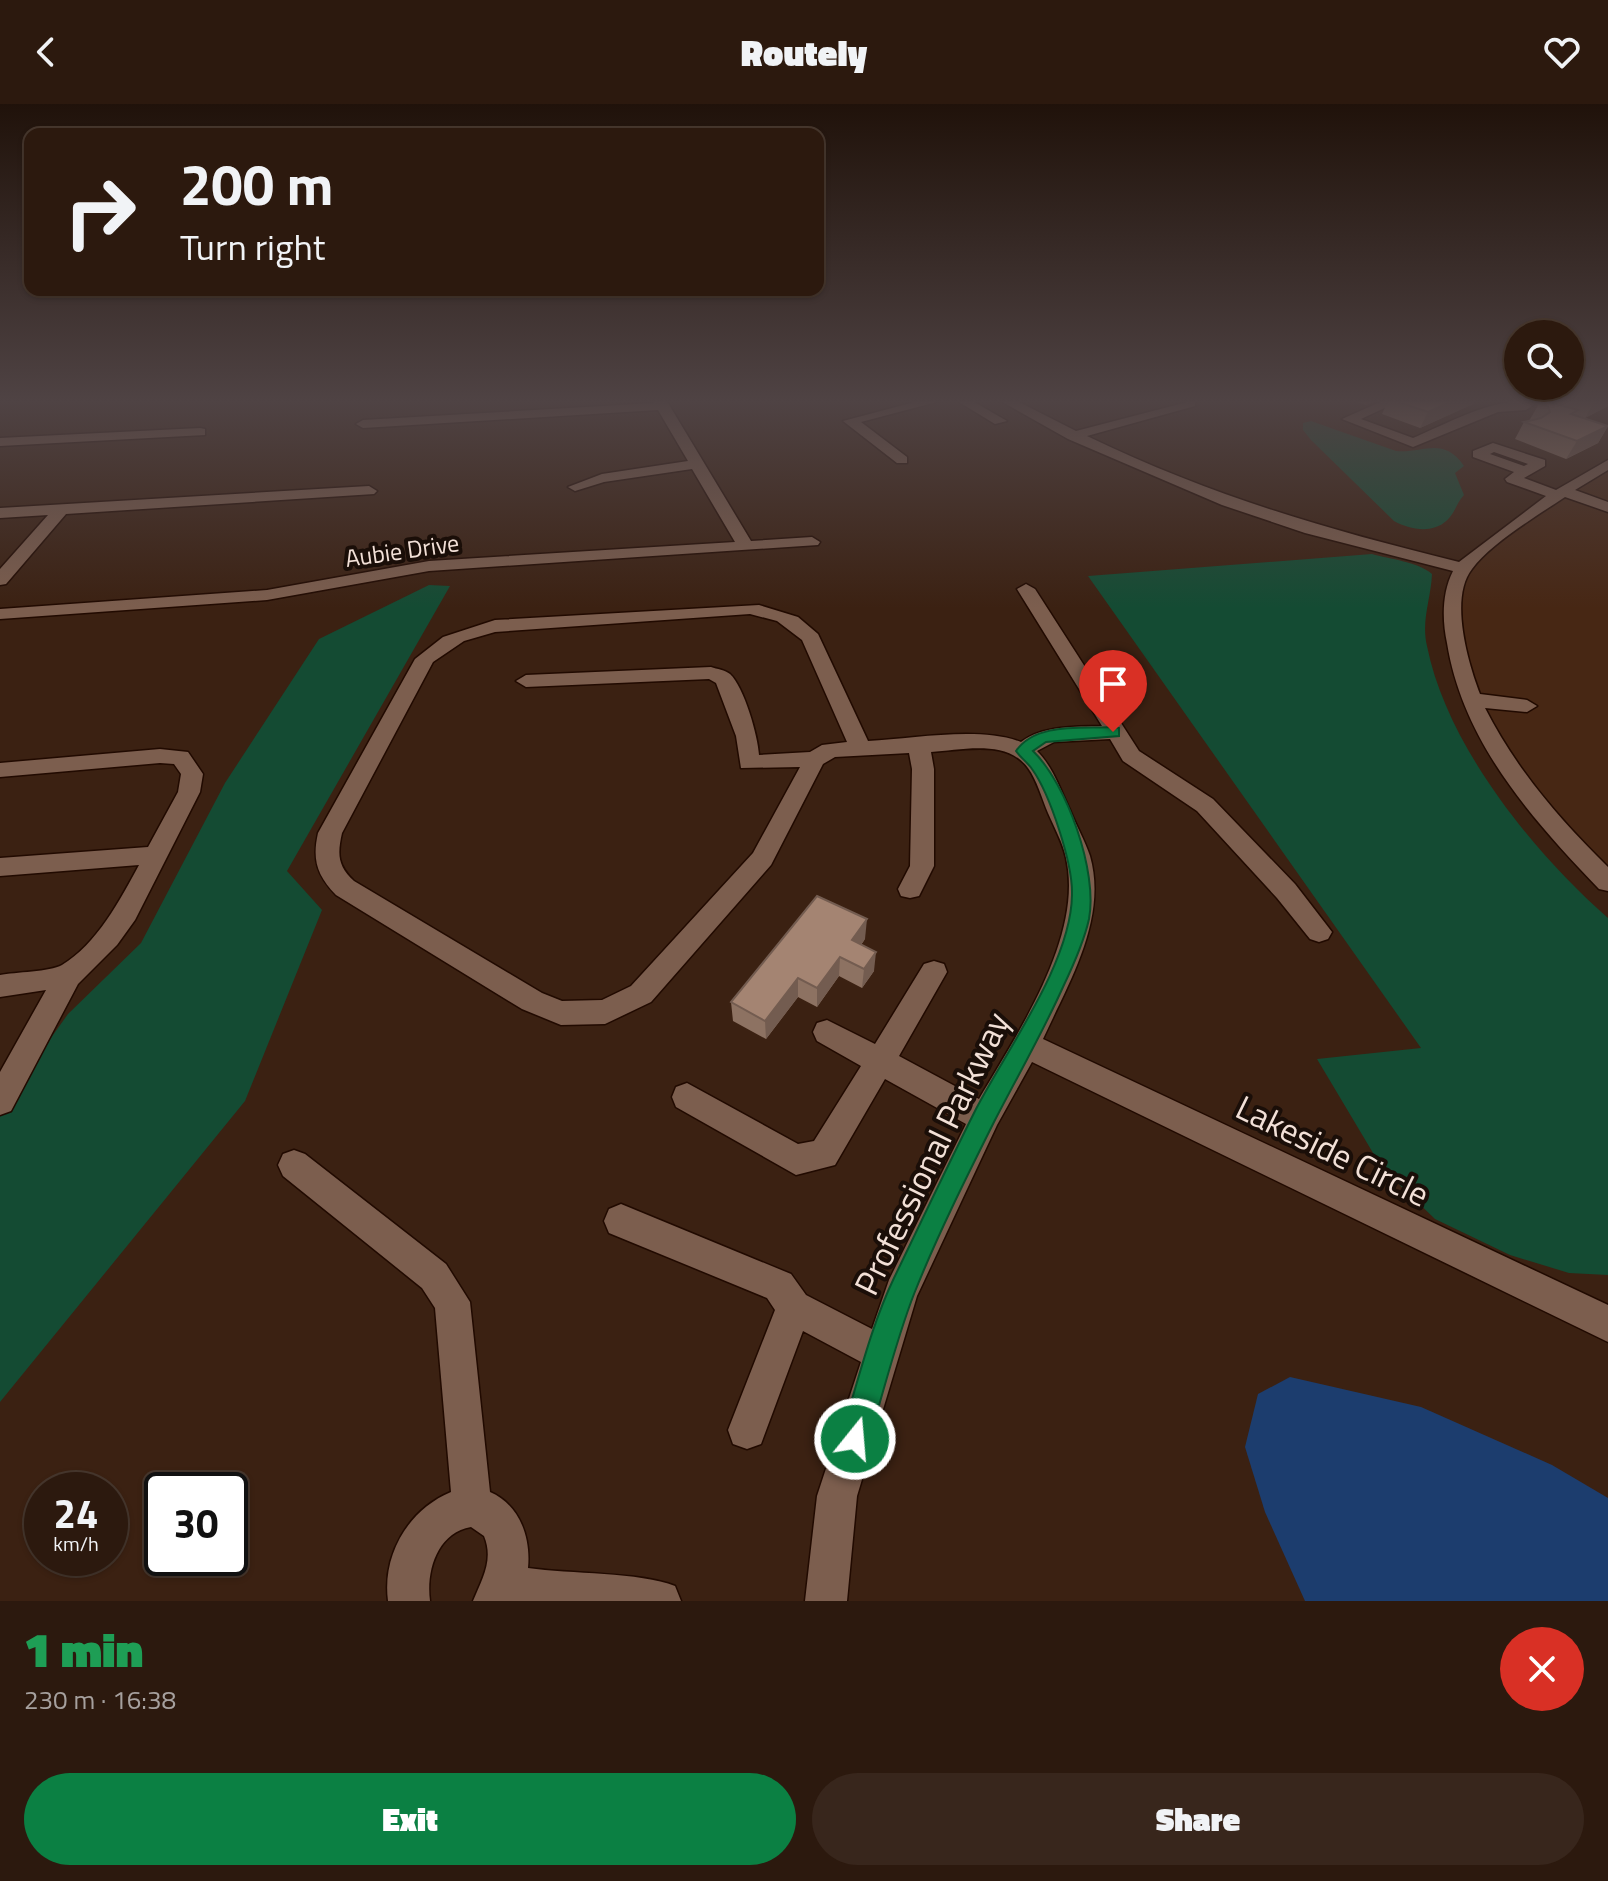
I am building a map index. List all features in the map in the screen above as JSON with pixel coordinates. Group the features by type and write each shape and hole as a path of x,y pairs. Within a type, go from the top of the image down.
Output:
{"street":[{"path":"575,487 602,478 663,469"},
{"path":"698,469 746,547"},
{"path":"1144,469 1264,515 1463,568"},
{"path":"1529,469 1512,479 1608,507"},
{"path":"1600,469 1496,538 1463,568 1452,609 1456,654 1489,737 1527,793 1569,844 1608,882"},
{"path":"0,513 369,491"},
{"path":"0,580 61,510"},
{"name":"Aubie Drive","path":"0,614 267,595 429,566 812,542"},
{"path":"1026,589 1113,732 1131,756 1205,805 1286,891 1319,932"},
{"path":"815,759 762,859 641,994 605,1012 561,1013 532,1001 345,888 329,873 325,856 330,833 425,659 462,633 495,626 750,609 787,616 802,626 811,638 860,748"},
{"path":"526,681 711,673 722,677 747,736 749,763 815,759 830,750 980,742 1003,743 1024,751 1031,742 1044,737 1113,732"},
{"path":"1473,700 1527,706"},
{"path":"910,889 922,866 923,769 919,746"},
{"name":"Professional Parkway","path":"826,1601 837,1496 901,1292 984,1118 1026,1045 1063,965 1079,921 1082,894 1078,857 1049,785 1039,766 1024,751"},
{"path":"0,770 135,757 180,757 192,774 189,792 126,913 108,938 68,976 0,1101"},
{"path":"0,867 158,855"},
{"path":"687,1097 796,1160 824,1154 934,972"},
{"path":"0,986 68,976"},
{"path":"827,1032 984,1118"},
{"name":"Lakeside Circle","path":"1026,1045 1608,1324"},
{"path":"294,1165 434,1276 452,1302 472,1507"},
{"path":"621,1221 779,1286 794,1307 882,1354"},
{"path":"747,1430 794,1307"},
{"path":"405,1599 414,1552 426,1533 441,1518 457,1509 472,1507 486,1510 505,1531 509,1566 499,1593 660,1601"}],"shaded area":[{"path":"1600,469 1608,469 1608,882 1536,805 1456,654 1463,568 1563,491"}],"green space":[{"path":"1341,469 1460,469 1455,473 1464,495 1444,523 1423,529 1394,521"},
{"path":"1372,554 1412,564 1432,574 1425,636 1437,684 1453,721 1473,759 1523,829 1551,862 1608,918 1608,1275 1569,1273 1510,1255 1435,1219 1382,1168 1317,1059 1421,1048 1088,576"},
{"path":"429,585 450,586 287,871 322,910 245,1101 0,1402 0,1109 68,1014 141,943 225,783 319,639"}],"water":[{"path":"1290,1377 1421,1407 1552,1465 1608,1498 1608,1601 1305,1601 1265,1512 1245,1447 1258,1394"}],"building":[{"path":"817,896 867,919 852,940 876,952 864,969 840,957 817,988 798,978 765,1021 731,1002"}],"route":[{"path":"855,1439 901,1292 986,1115 1026,1045 1063,965 1079,921 1082,894 1078,857 1049,785 1039,766 1024,751 1031,742 1044,737 1113,732"}]}
